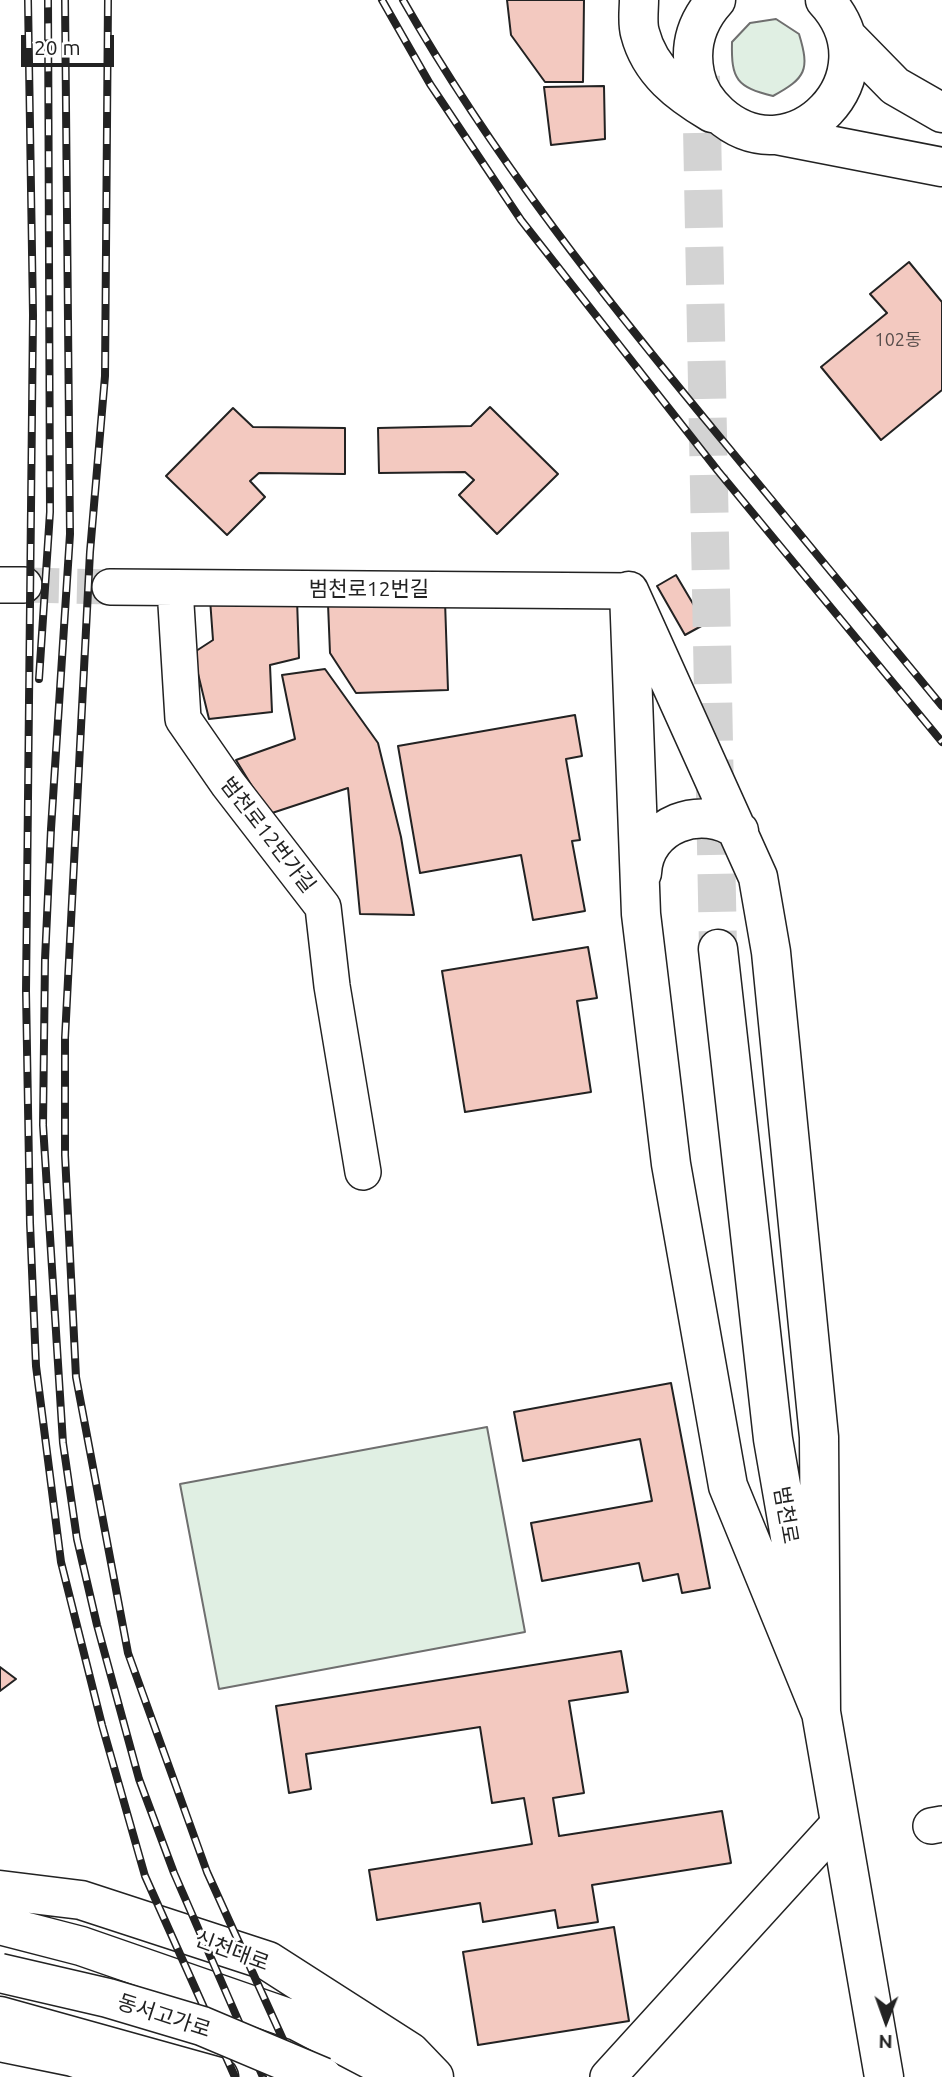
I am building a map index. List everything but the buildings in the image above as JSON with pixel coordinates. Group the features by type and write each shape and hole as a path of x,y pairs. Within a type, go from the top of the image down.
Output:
{"main road":[{"path":"639,0 639,33 654,67 681,95 727,122 750,132 942,167"},
{"path":"716,0 706,12 695,34 692,59 697,83 709,105 727,122"},
{"path":"777,135 803,128 826,113 841,91 849,65 839,13"},
{"path":"839,13 895,86 942,113"},
{"path":"629,591 758,877 771,951 819,1437 821,1713"},
{"path":"629,591 641,914 671,1164 728,1486 821,1713"},
{"path":"641,914 642,864 653,839 671,825 699,818 727,822 739,831"},
{"name":"범천로","path":"718,948 773,1439 884,2077"},
{"name":"신천대로","path":"0,1890 81,1900 268,1961 410,2052 434,2077"},
{"name":"신천대로","path":"0,1925 80,1946 297,2021 404,2077"},
{"name":"동서고가로","path":"0,1973 108,1998 202,2026 323,2077"},
{"name":"동서고가로","path":"0,2015 219,2077"},
{"path":"0,2042 73,2057 131,2077"}],"street":[{"name":"범천로12번길","path":"110,587 629,591"},
{"name":"범천로12번가길","path":"176,588 183,719 228,784 323,906 332,986 363,1172"},
{"path":"608,2077 840,1822"}],"green space":[{"path":"776,19 799,34 804,65 799,78 793,84 773,96 751,89 739,80 733,65 732,42 750,23"},
{"path":"487,1427 525,1632 219,1689 180,1484"}],"tunnel":[{"path":"701,76 718,949"},
{"path":"24,585 110,587"}],"railway":[{"path":"28,0 33,315 26,991 30,1223 36,1366 61,1562 102,1725 145,1876 235,2077"},
{"path":"39,679 50,512 48,0"},
{"path":"65,0 70,534 45,960 43,1125 63,1443 77,1539 97,1625 139,1779 174,1873 263,2077"},
{"path":"108,0 105,376 90,552 65,1038 65,1155 76,1377 128,1653 207,1872 300,2077"},
{"path":"382,0 430,84 521,220 718,471 942,742"},
{"path":"403,0 475,116 553,227 680,388 942,706"}]}
